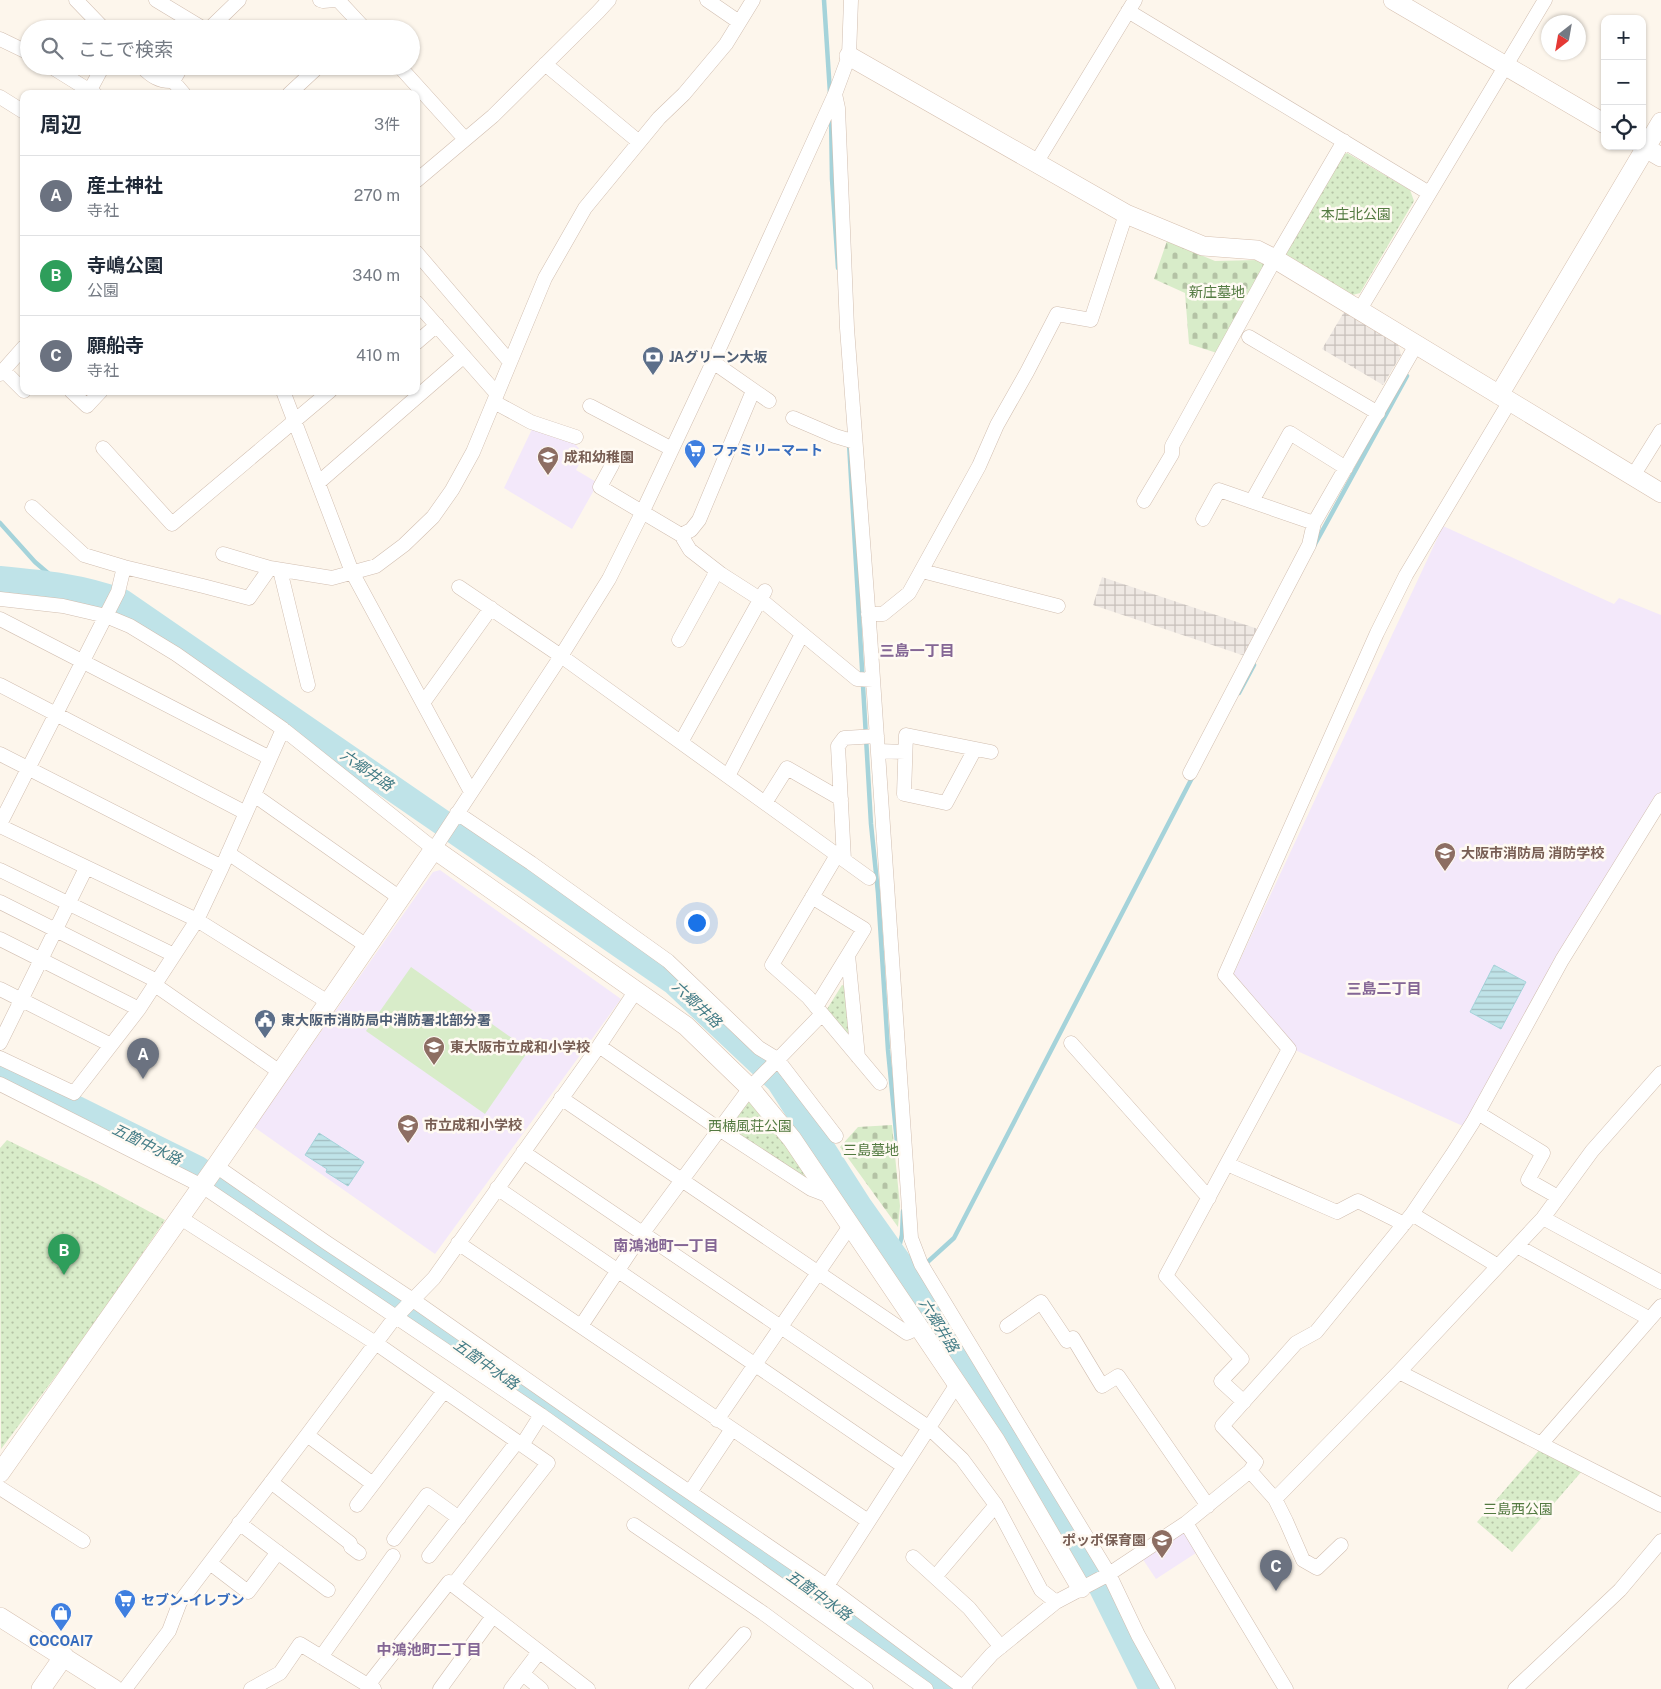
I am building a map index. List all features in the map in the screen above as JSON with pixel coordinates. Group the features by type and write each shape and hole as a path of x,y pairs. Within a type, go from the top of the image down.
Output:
{"street":[{"path":"76,0 95,20"},
{"path":"156,0 189,20"},
{"path":"218,20 239,0"},
{"path":"320,0 323,2 337,0 355,20"},
{"path":"420,178 492,116 609,0"},
{"path":"707,0 739,22"},
{"path":"223,554 275,569 332,578 376,566 404,546 433,517 452,490 474,452 544,278 580,216 659,118 684,94 726,44 754,0"},
{"path":"0,1473 209,1176 400,898 561,656 609,579 714,362 835,94 849,56 851,0"},
{"path":"1393,0 1601,122"},
{"path":"1360,311 1544,0"},
{"path":"1036,163 1131,5 1344,141 1430,193"},
{"path":"0,39 20,49"},
{"path":"849,56 1126,214 1203,246 1257,250 1661,493"},
{"path":"546,64 639,142"},
{"path":"65,75 89,90"},
{"path":"93,90 99,75"},
{"path":"150,75 163,82 173,81"},
{"path":"173,81 177,75"},
{"path":"293,90 309,75"},
{"path":"407,75 465,139"},
{"path":"173,81 181,90"},
{"path":"835,94 838,108 847,328 912,1238 921,1264 1106,1575 1168,1689"},
{"path":"0,97 20,110"},
{"path":"1244,1402 1221,1381 1242,1359 1166,1276 1289,1049 1225,976 1376,633 1504,398 1650,150 1661,122"},
{"path":"1144,501 1172,454 1172,446 1275,260 1344,141"},
{"path":"868,614 883,614 909,593 979,466 997,425 1027,372 1056,314 1091,320 1126,214"},
{"path":"420,257 510,362"},
{"path":"420,306 464,356 496,398 531,422 576,437"},
{"path":"420,340 438,325"},
{"path":"1249,337 1378,413"},
{"path":"1190,773 1309,546 1314,523 1416,345"},
{"path":"20,352 2,372 20,387"},
{"path":"420,394 464,356"},
{"path":"714,362 769,401"},
{"path":"681,535 691,530 699,520 753,390"},
{"path":"75,395 87,406 98,395"},
{"path":"285,395 352,572 471,792"},
{"path":"103,448 172,524 325,395"},
{"path":"318,483 419,395"},
{"path":"590,406 672,449"},
{"path":"793,418 835,436 855,442"},
{"path":"1632,476 1661,431"},
{"path":"1252,501 1290,433 1346,468"},
{"path":"612,465 600,487 681,535 690,550 717,571 762,595 802,634 857,679 873,680"},
{"path":"1203,518 1219,490 1314,523"},
{"path":"32,507 84,555 124,567 249,598 275,569"},
{"path":"124,567 118,592 0,825 197,920 328,1002"},
{"path":"275,569 308,685"},
{"path":"679,640 717,571"},
{"path":"922,571 1058,606"},
{"path":"458,587 561,656 869,878"},
{"path":"681,742 762,595"},
{"path":"0,599 107,613 176,654 283,729 635,992 686,1026 750,1088 792,1139 1000,1448 1081,1588"},
{"path":"423,703 491,608"},
{"path":"0,619 270,758"},
{"path":"728,776 802,634"},
{"path":"0,685 246,813"},
{"path":"0,1058 74,1093 139,1009 197,920 283,729"},
{"path":"975,749 946,803 904,794 906,735 991,752"},
{"path":"877,736 844,738 838,746 841,799 840,858 812,897 772,965 808,997 880,1083"},
{"path":"878,751 905,752"},
{"path":"0,754 222,867"},
{"path":"765,803 787,768 841,799"},
{"path":"254,794 400,898"},
{"path":"0,1084 209,1176 327,1244 827,1586 963,1688 992,1654 1056,1602 1106,1575 1186,1523 1250,1471 1256,1462 1222,1426 1296,1343 1316,1332 1408,1219 1478,1113 1562,960 1661,800"},
{"path":"456,815 530,863 668,961 774,1062 836,1136"},
{"path":"228,853 367,946"},
{"path":"0,1043 86,868"},
{"path":"0,870 174,955"},
{"path":"581,1326 642,1234 719,1129 750,1088 819,1010 864,929 812,897"},
{"path":"0,902 156,983 280,1072"},
{"path":"0,939 139,1009"},
{"path":"848,955 858,1057"},
{"path":"0,989 111,1045"},
{"path":"125,1689 168,1630 180,1602 376,1344 398,1316 434,1278 599,1046 635,992"},
{"path":"1071,1042 1209,1198"},
{"path":"599,1046 719,1129 811,1189 832,1197"},
{"path":"1274,1499 1399,1372 1543,1218 1592,1151 1661,1073"},
{"path":"561,1098 907,1333 920,1327"},
{"path":"1478,1113 1543,1153 1528,1180 1558,1197"},
{"path":"522,1152 928,1427 962,1459 996,1505 1041,1590 1056,1602"},
{"path":"1227,1164 1337,1212 1358,1201 1408,1219 1498,1266"},
{"path":"209,1176 398,1316 541,1415 926,1689"},
{"path":"498,1188 904,1466"},
{"path":"179,1217 376,1344 548,1463 453,1585"},
{"path":"1543,1218 1661,1282"},
{"path":"717,1420 850,1226"},
{"path":"458,1243 868,1521"},
{"path":"1517,1246 1650,1319"},
{"path":"1007,1326 1041,1302 1067,1341 1073,1338 1102,1386 1118,1376 1208,1506"},
{"path":"1541,1444 1661,1306"},
{"path":"1399,1372 1661,1505"},
{"path":"827,1586 957,1384"},
{"path":"357,1505 444,1391"},
{"path":"429,1556 541,1415"},
{"path":"690,1492 732,1429"},
{"path":"308,1435 373,1484"},
{"path":"1250,1471 1274,1499 1303,1560 1317,1568 1341,1545"},
{"path":"271,1482 350,1543 351,1547 359,1553"},
{"path":"0,1488 83,1541"},
{"path":"394,1539 427,1494 459,1518"},
{"path":"935,1577 996,1505"},
{"path":"239,1523 328,1590"},
{"path":"1186,1523 1286,1689"},
{"path":"634,1525 763,1613 866,1689"},
{"path":"1515,1689 1620,1590 1661,1541"},
{"path":"210,1563 248,1592 278,1552"},
{"path":"321,1657 393,1556"},
{"path":"913,1557 969,1608 1001,1647"},
{"path":"251,1689 280,1673 300,1644 371,1687 449,1582 588,1689"},
{"path":"440,1689 493,1616"},
{"path":"0,1617 114,1689"},
{"path":"696,1689 744,1634"},
{"path":"511,1689 539,1652"},
{"path":"41,1689 64,1656"},
{"path":"523,1674 541,1689"}],"shaded area":[{"path":"1344,312 1398,344 1401,355 1383,385 1322,349"},
{"name":"成和幼稚園","path":"533,427 572,440 584,455 576,470 598,483 572,529 504,488"},
{"name":"大阪市消防局 消防学校","path":"1443,526 1614,604 1619,598 1661,615 1661,791 1558,953 1465,1127 1295,1050 1232,977"},
{"path":"1102,577 1258,629 1248,657 1093,605"},
{"name":"東大阪市立成和小学校","path":"440,870 621,999 435,1254 254,1127 433,872"},
{"path":"1185,1530 1199,1551 1156,1579 1142,1558"}],"green space":[{"name":"本庄北公園","path":"1347,153 1410,190 1414,201 1360,293 1349,296 1287,259 1285,250 1337,158"},
{"name":"新庄墓地","path":"1167,241 1215,261 1258,260 1268,265 1220,354 1189,344 1185,293 1154,279"},
{"path":"411,967 529,1050 485,1114 366,1031"},
{"path":"842,985 845,986 850,1036 845,1040 824,1014"},
{"name":"西楠風荘公園","path":"746,1099 767,1120 808,1175 804,1181 726,1129"},
{"name":"三島墓地","path":"892,1125 900,1206 898,1227 840,1147 858,1127"},
{"path":"7,1140 96,1183 165,1220 91,1329 1,1449 0,1148"},
{"name":"三島西公園","path":"1541,1448 1582,1471 1512,1552 1477,1522"}],"water":[{"path":"1494,965 1526,982 1501,1029 1470,1012"},
{"path":"319,1133 364,1162 348,1186 326,1172 327,1169 305,1155"}],"waterway":[{"path":"824,0 830,93"},
{"path":"831,114 832,179 838,268"},
{"path":"1314,546 1407,376"},
{"path":"849,443 871,824 878,893 888,1050 898,1153"},
{"path":"0,523 35,562 49,574 51,584"},
{"name":"六郷井路","path":"0,579 77,589 122,602 674,982 779,1081 859,1206 910,1278 1097,1578 1152,1689"},
{"path":"1239,693 1254,665"},
{"path":"910,1278 954,1238 1193,776"},
{"name":"五箇中水路","path":"0,1071 198,1169 397,1302 953,1689"},
{"path":"896,1260 902,1235 903,1211"}],"place":[{"name":"JAグリーン大坂","path":"653,376"},
{"name":"ファミリーマート","path":"695,469"},
{"name":"成和幼稚園","path":"548,476"},
{"name":"大阪市消防局 消防学校","path":"1445,872"},
{"name":"東大阪市消防局中消防署北部分署","path":"265,1039"},
{"name":"東大阪市立成和小学校","path":"434,1066"},
{"name":"産土神社","path":"143,1079"},
{"name":"市立成和小学校","path":"408,1144"},
{"name":"寺嶋公園","path":"64,1275"},
{"name":"ポッポ保育園","path":"1162,1559"},
{"name":"願船寺","path":"1276,1591"},
{"name":"セブン-イレブン","path":"125,1619"},
{"name":"COCOAI7","path":"61,1632"}],"district":[{"name":"三島一丁目","path":"917,650"},
{"name":"三島二丁目","path":"1384,988"},
{"name":"南鴻池町一丁目","path":"666,1245"},
{"name":"中鴻池町二丁目","path":"429,1649"}]}
